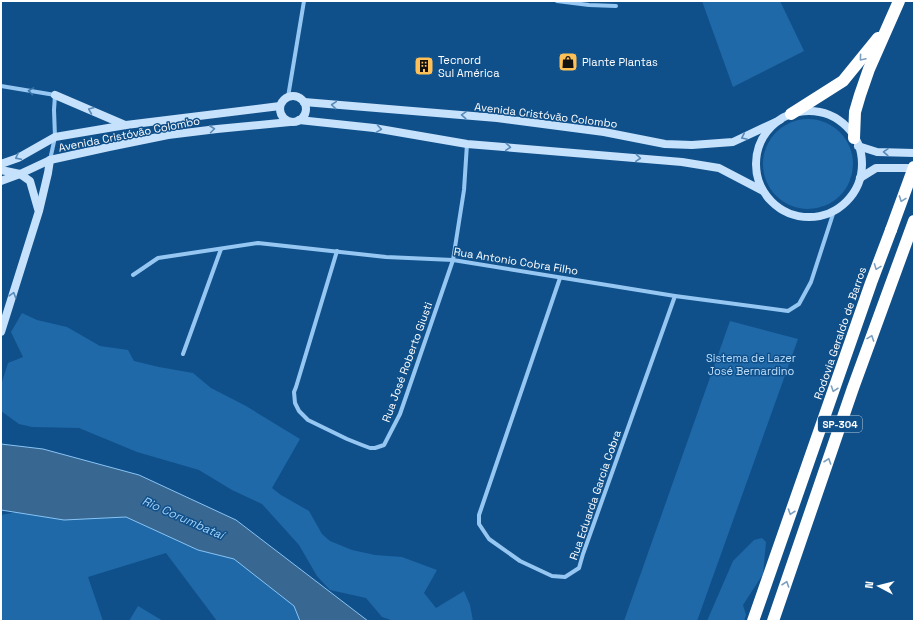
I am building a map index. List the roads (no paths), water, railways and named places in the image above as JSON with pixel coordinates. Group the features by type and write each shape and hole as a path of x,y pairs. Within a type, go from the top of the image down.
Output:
{"highway":[{"path":"856,142 855,112 869,68 899,1"},
{"path":"791,114 843,80 887,28"},
{"name":"Rodovia Geraldo de Barros","path":"753,621 866,298 914,168"},
{"name":"SP-304","path":"773,621 853,388 912,225"}],"street":[{"path":"304,1 288,96 284,99 280,106 281,115 290,122 299,120 374,128 467,144 682,162 719,168 763,191"},
{"path":"558,1 588,5 616,6"},
{"path":"1,86 56,95 126,125"},
{"path":"1,332 39,211 55,137 54,110 56,95"},
{"path":"288,96 297,96 304,102 306,110 302,118 299,120"},
{"name":"Avenida Cristóvão Colombo","path":"304,102 497,118 604,132 665,144 692,145 733,142 780,120"},
{"name":"Avenida Cristóvão Colombo","path":"1,164 18,158 55,137 126,125 280,106"},
{"path":"815,112 837,120 847,128 862,153 860,178 846,202 834,211 821,216 794,216 782,210 771,202 763,191 758,179 756,166 757,152 762,140 769,129 780,120 791,114 815,112"},
{"name":"Avenida Cristóvão Colombo","path":"1,181 50,160 109,147 168,135 290,122"},
{"path":"856,142 877,152 914,153"},
{"name":"Rua José Roberto Giusti","path":"337,251 294,392 295,403 299,411 308,420 347,439 370,448 375,448 384,445 400,414 453,260 464,190 467,144"},
{"path":"860,178 876,168 914,168"},
{"path":"1,170 20,174 30,181 39,211"},
{"name":"Rua Antonio Cobra Filho","path":"133,275 158,258 258,243 386,257 453,260 675,296 788,311 799,304 811,282 834,211"},
{"path":"184,354 221,249"},
{"name":"Rua Eduarda Garcia Cobra","path":"560,278 479,515 479,524 489,539 520,561 552,576 564,577 579,568 675,296"}],"water":[{"name":"Rio Corumbataí","path":"1,444 43,449 139,475 236,520 368,621 300,621 294,606 234,559 198,550 126,517 64,520 1,510"}],"place":[{"name":"Plante Plantas","path":"568,62"},
{"name":"Tecnord Sul América","path":"424,66"}],"park label":[{"name":"Sistema de Lazer José Bernardino","path":"751,364"}]}
